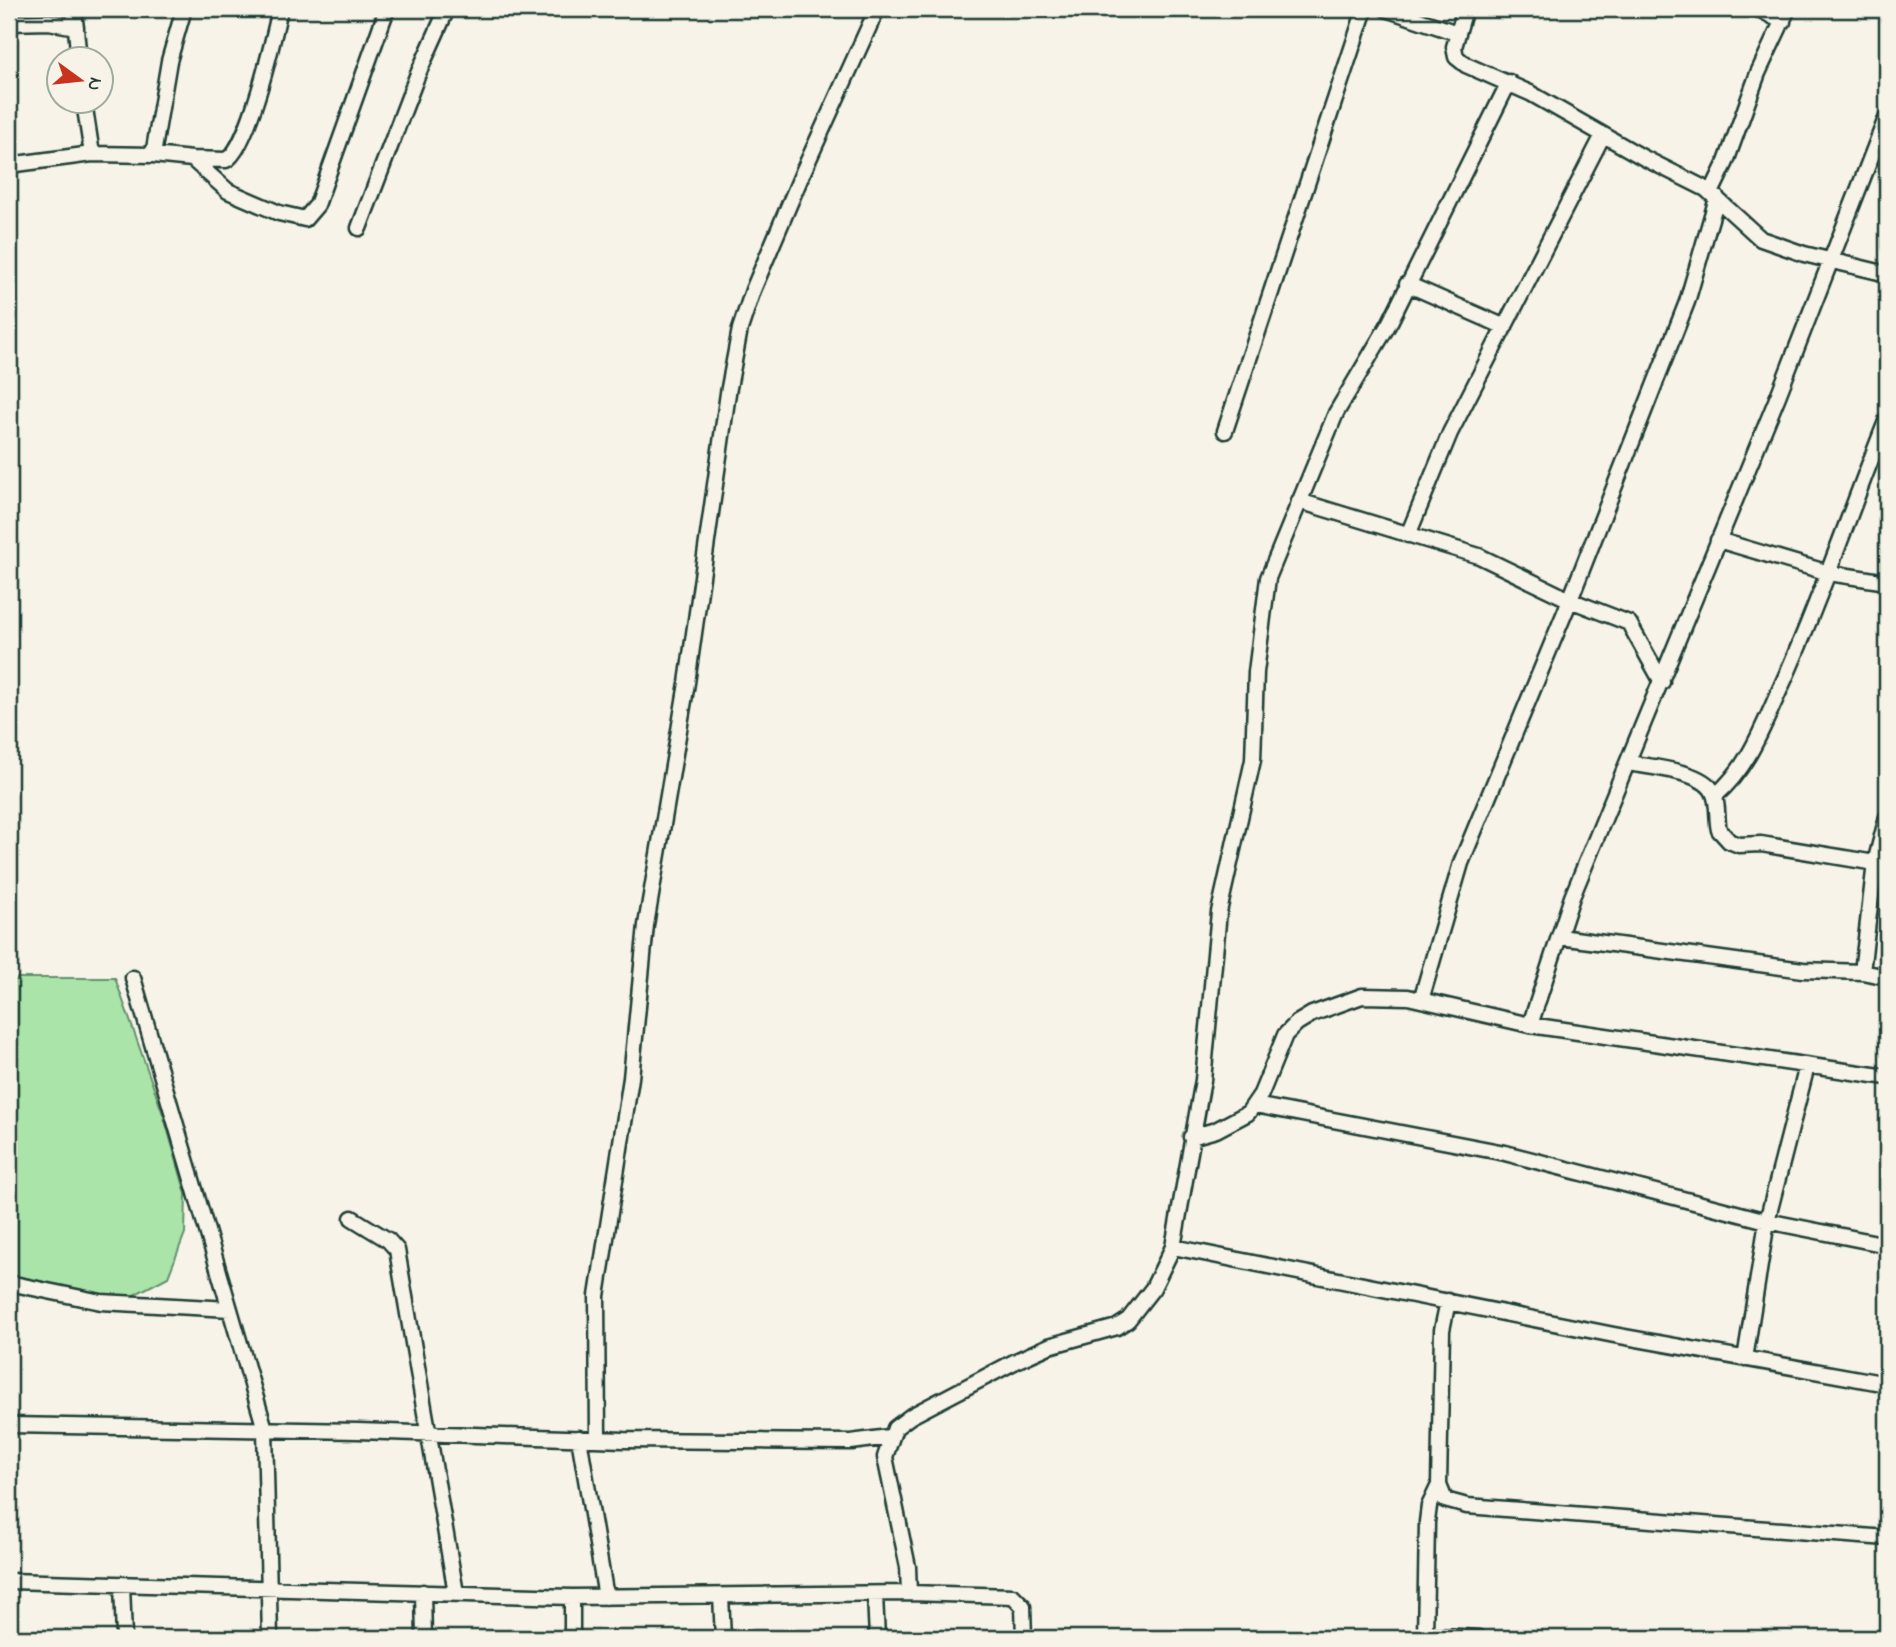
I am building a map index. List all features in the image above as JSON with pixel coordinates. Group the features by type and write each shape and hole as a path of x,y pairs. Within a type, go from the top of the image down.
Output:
{"street":[{"path":"49,22 71,9 78,46"},
{"path":"153,155 169,61 184,9"},
{"path":"9,165 92,155 153,155 226,160 238,149 256,103 280,9"},
{"path":"192,159 228,191 298,219 311,215 387,9"},
{"path":"359,228 417,76 447,9"},
{"path":"598,1439 595,1326 599,1285 631,1079 646,925 687,683 728,393 740,329 753,290 803,172 877,9"},
{"path":"1225,431 1365,9"},
{"path":"1386,9 1457,33"},
{"path":"1465,9 1454,53 1460,61 1510,82 1714,195 1761,239 1789,250 1887,274"},
{"path":"1421,1000 1461,863 1570,600 1687,302 1714,195 1758,73 1786,15 1759,9"},
{"path":"9,23 49,22 76,27"},
{"path":"909,1593 908,1567 886,1466 889,1437 895,1428 911,1416 1016,1361 1049,1346 1117,1327 1128,1320 1153,1288 1173,1247 1203,1080 1219,912 1253,760 1256,672 1267,586 1336,413 1381,339 1510,82"},
{"path":"86,116 92,155"},
{"path":"1530,1024 1572,897 1783,384 1887,116"},
{"path":"1408,535 1450,433 1603,135"},
{"path":"1407,284 1505,327"},
{"path":"1715,796 1730,782 1754,747 1829,573 1886,426"},
{"path":"1299,501 1479,556 1570,600 1629,623 1662,682"},
{"path":"1718,540 1829,573 1887,582"},
{"path":"1628,763 1698,778 1707,783 1715,796 1719,830 1735,843 1772,846 1881,864"},
{"path":"1862,972 1887,817"},
{"path":"1560,937 1803,970 1862,972 1887,977"},
{"path":"133,978 265,1429 270,1638"},
{"path":"1191,1137 1238,1120 1255,1105 1285,1035 1297,1023 1312,1014 1362,996 1385,995 1421,1000 1530,1024 1887,1077"},
{"path":"1745,1359 1767,1221 1807,1066"},
{"path":"1255,1105 1505,1153 1767,1221 1887,1245"},
{"path":"352,1219 388,1240 397,1250 456,1593"},
{"path":"1173,1247 1745,1359 1887,1384"},
{"path":"9,1283 101,1302 230,1310"},
{"path":"1448,1301 1442,1330 1439,1485 1445,1500 1467,1506 1887,1538"},
{"path":"9,1425 598,1439 851,1442 889,1437"},
{"path":"579,1438 607,1597"},
{"path":"1439,1485 1429,1506 1427,1522 1425,1636 1479,1638"},
{"path":"9,1581 572,1597 909,1593 1013,1596 1023,1606 1024,1638"},
{"path":"122,1584 124,1638"},
{"path":"423,1592 424,1638"},
{"path":"721,1595 723,1638"},
{"path":"875,1595 877,1638"},
{"path":"572,1597 572,1638"}],"green space":[{"path":"18,978 115,978 164,1117 186,1194 185,1233 168,1277 130,1297 75,1294 15,1279 9,1274 9,986"}]}
